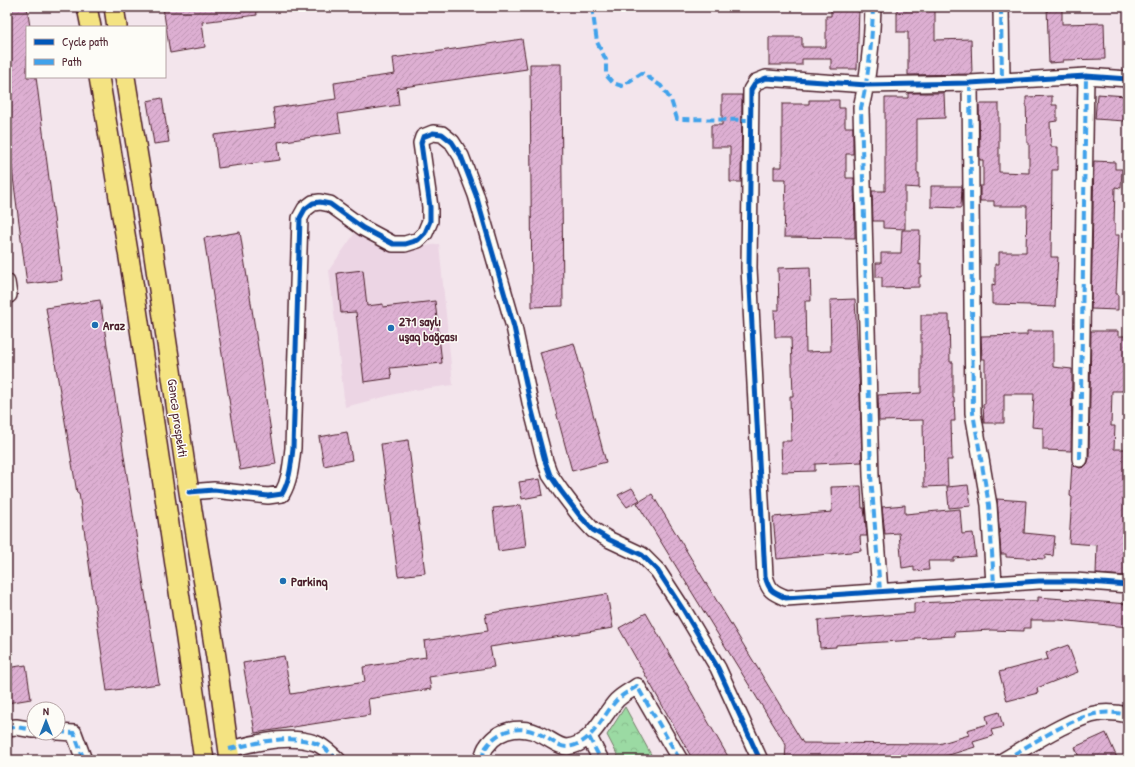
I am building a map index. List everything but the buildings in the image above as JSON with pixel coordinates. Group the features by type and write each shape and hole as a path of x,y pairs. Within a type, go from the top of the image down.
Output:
{"main road":[{"path":"87,7 90,26"},
{"path":"114,7 117,26"},
{"name":"Gəncə prospekti","path":"99,78 128,252 204,760"},
{"name":"Gəncə prospekti","path":"125,78 153,249 230,755"},
{"path":"128,252 153,249"}],"street":[{"path":"873,7 867,86 861,108 871,476 880,592"},
{"path":"1001,7 1002,81"},
{"path":"1080,459 1086,76"},
{"path":"1128,78 1086,76 970,83 867,86 766,78 756,82 751,90 749,268 765,576 769,589 786,598 994,584 1074,581 1128,585"},
{"path":"970,83 973,413 988,505 994,584"},
{"path":"189,492 214,490 268,496 282,494 290,475 293,448 300,218 305,209 313,203 320,202 330,204 363,228 393,244 406,244 418,240 425,233 430,221 430,207 421,143 423,137 433,133 442,134 452,142 461,156 476,195 514,327 531,407 550,475 593,530 642,555 658,571 718,668 760,760"},
{"path":"482,760 486,746 496,736 507,730 528,729 544,736 554,743 565,747 580,744 589,737 616,701 624,694 638,686 680,760"},
{"path":"1004,760 1063,726 1082,718 1100,713 1128,715"},
{"path":"7,728 16,726 26,728"},
{"path":"66,732 74,733 84,760"},
{"path":"589,737 601,760"},
{"path":"230,755 275,740 298,740 316,744 338,760"}],"shaded area":[{"name":"271 saylı uşaq bağçası","path":"355,233 374,245 393,251 439,244 453,385 407,391 345,407 329,270"}],"green space":[{"path":"625,707 654,760 620,760 607,735"}],"marked path":[{"path":"592,7 597,42 606,60 606,75 613,83 622,86 642,73 661,86 671,100 677,119 750,120"},
{"path":"873,7 870,58 861,108 871,476 880,591"},
{"path":"1001,7 1002,81"},
{"path":"1080,459 1086,76"},
{"path":"970,83 973,413 989,505 994,584"},
{"path":"7,282 9,295"},
{"path":"482,760 485,749 493,739 506,731 522,729 538,733 564,747 576,745 584,741 596,729 617,700 637,686 680,760"},
{"path":"1004,760 1051,732 1077,720 1100,713 1128,715"},
{"path":"7,728 16,727 26,729"},
{"path":"66,732 74,733 84,760"},
{"path":"589,737 601,760"},
{"path":"229,749 272,740 305,740 318,744 338,760"}],"cycle path":[{"path":"1128,79 1086,76 970,83 867,85 766,78 756,82 751,90 749,268 765,576 768,585 772,590 786,598 1039,581 1075,581 1128,585"},
{"path":"189,492 214,490 268,496 282,494 285,489 291,466 293,448 300,218 305,209 313,203 320,202 330,204 363,228 393,244 405,244 418,240 425,233 430,221 430,207 421,143 423,137 433,133 442,134 452,142 461,156 476,195 514,327 531,407 550,475 580,516 593,530 642,555 658,571 718,668 760,760"}],"place":[{"name":"Araz","path":"95,325"},
{"name":"271 saylı uşaq bağçası","path":"391,328"},
{"name":"Parkinq","path":"283,581"}]}
